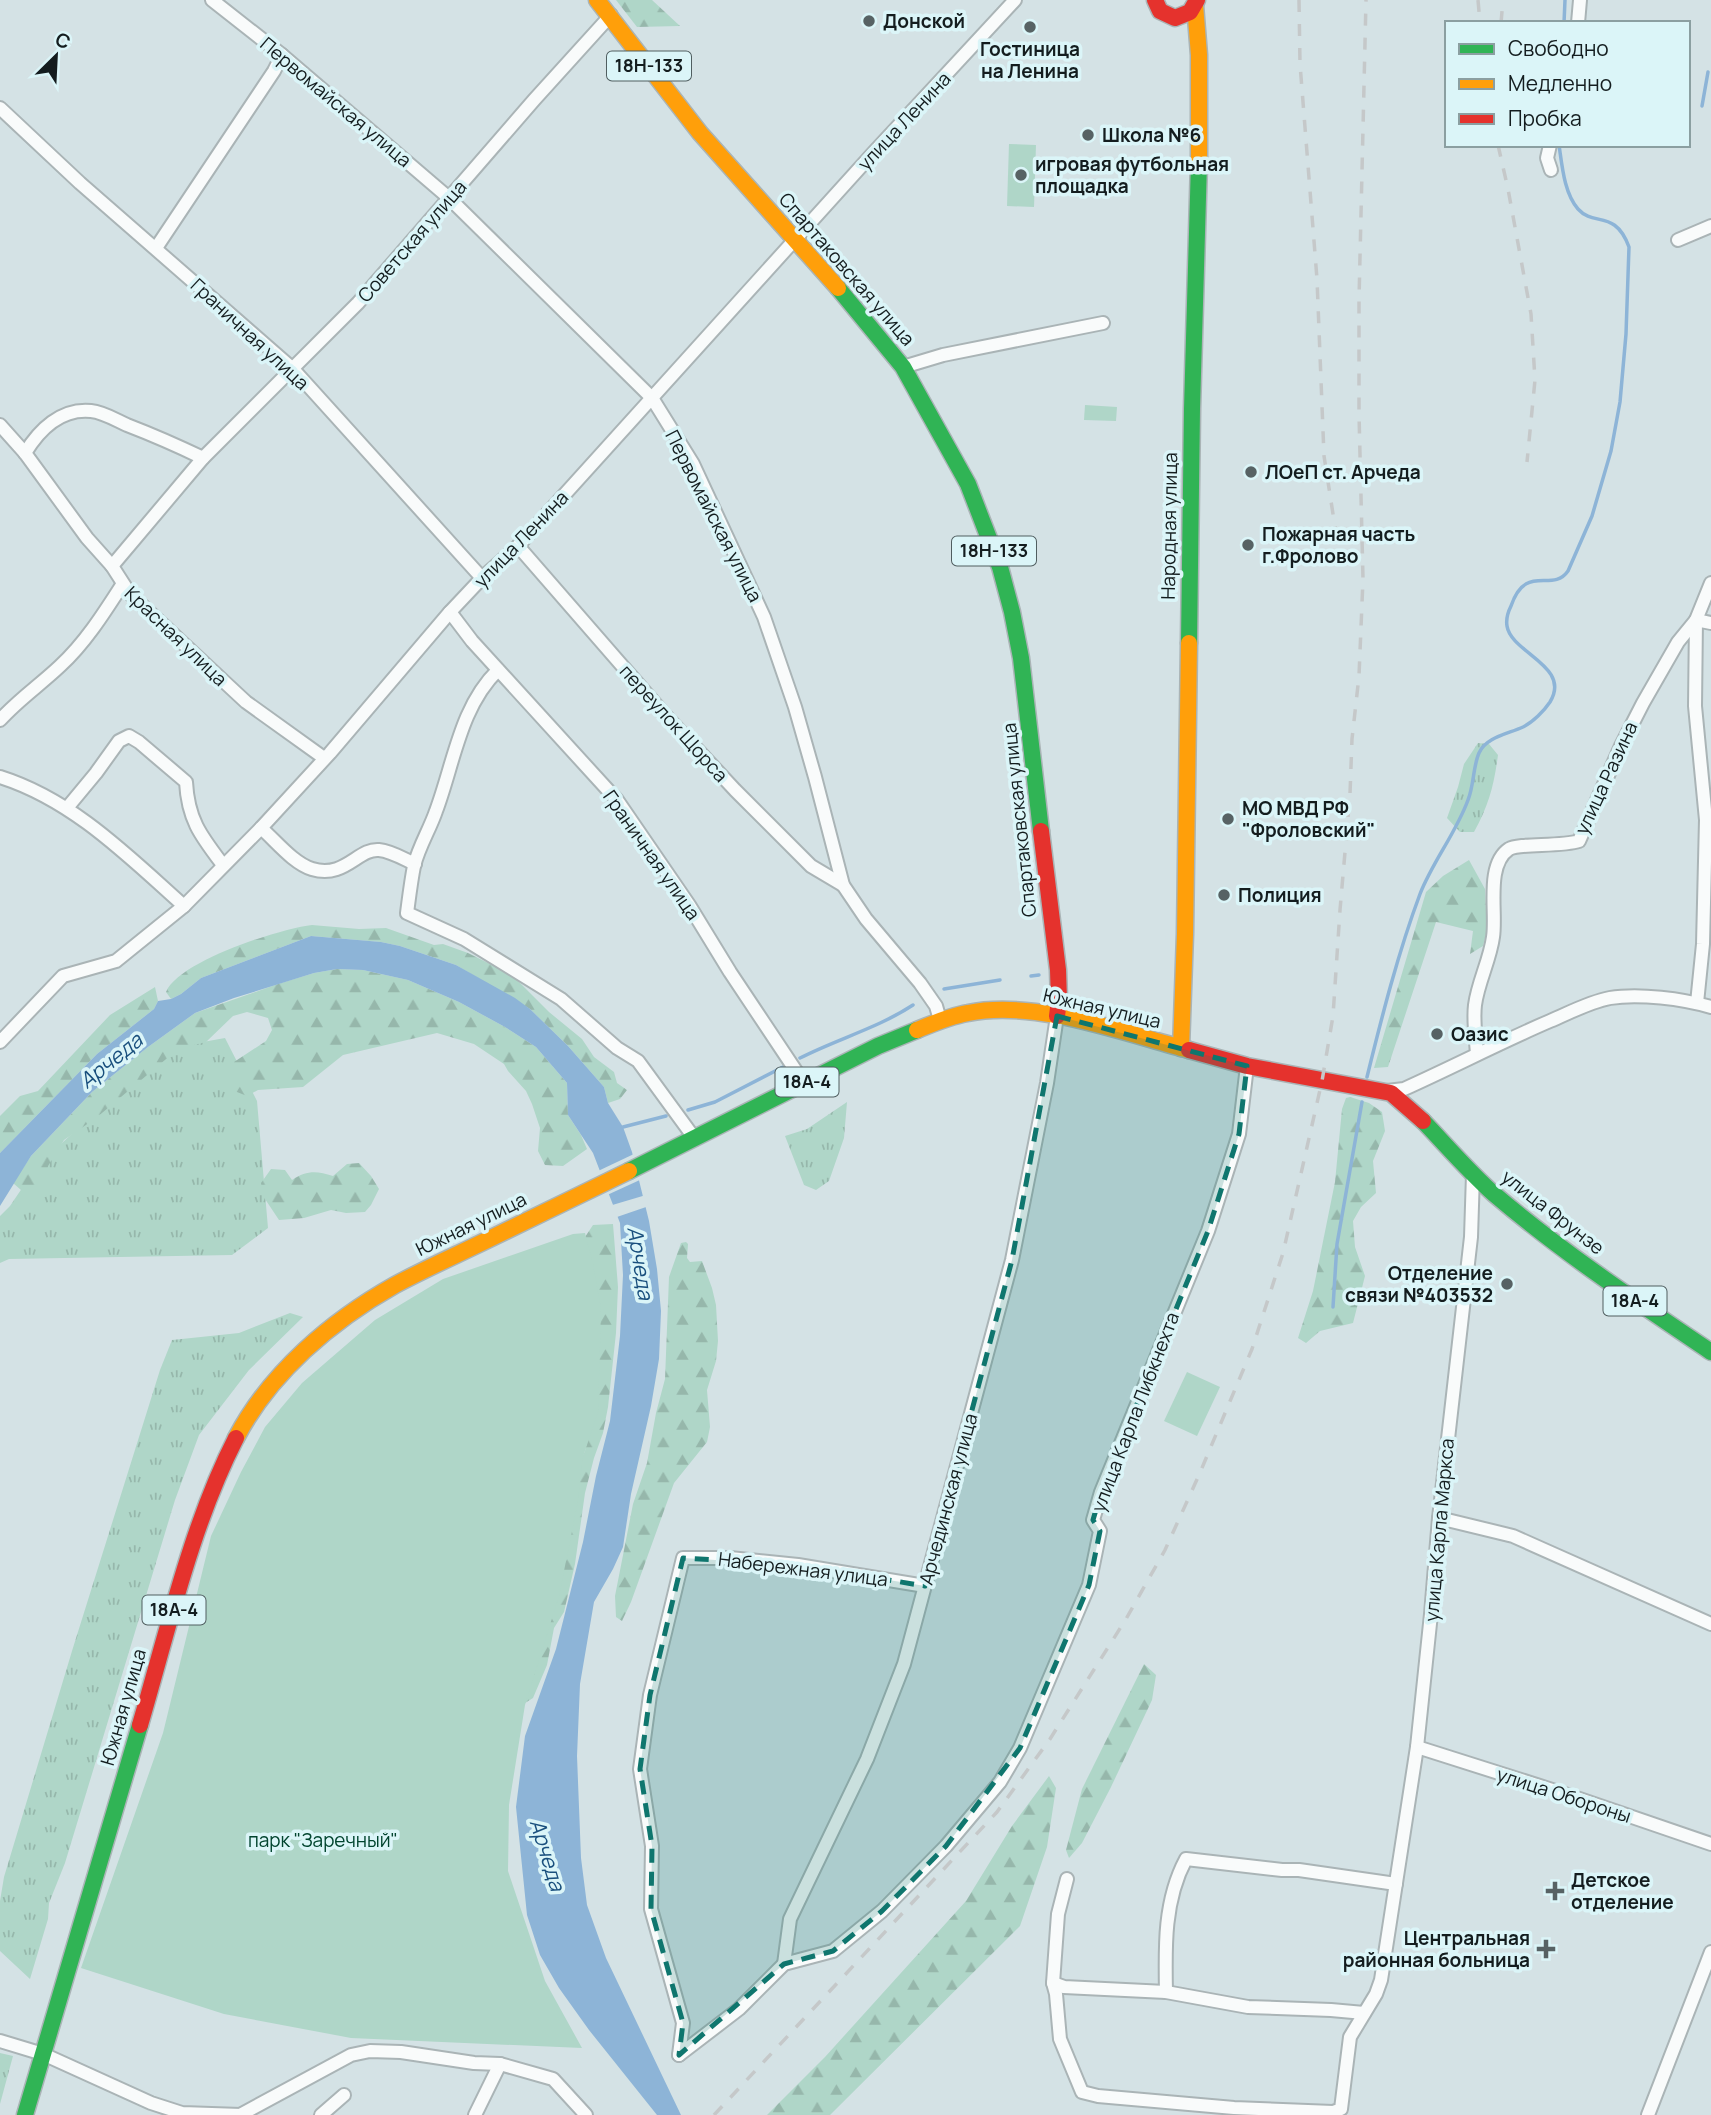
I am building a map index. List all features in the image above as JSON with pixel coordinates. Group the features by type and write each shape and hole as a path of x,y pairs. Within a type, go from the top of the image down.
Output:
{"main road":[{"name":"Спартаковская улица","path":"597,0 700,134 853,304 903,367 968,484 1000,567 1021,658 1058,970 1057,1016"},
{"path":"1152,1 1160,11 1182,27 1199,55"},
{"path":"1169,17 1186,15 1196,3"},
{"name":"Народная улица","path":"1181,1048 1199,151 1196,3"},
{"name":"Южная улица","path":"43,2054 193,1544 219,1474 239,1433 264,1395 312,1342 356,1307 395,1284 675,1149 878,1046 940,1020 970,1012 999,1010 1057,1016 1247,1066 1383,1091"},
{"name":"улица Фрунзе","path":"1383,1091 1398,1098 1473,1174 1561,1247 1711,1352"},
{"name":"18А-4","path":"25,2115 43,2054"}],"street":[{"name":"Первомайская улица","path":"212,0 282,55 449,198 652,398 693,464 764,617 802,730 843,885 882,939 920,983 936,1006 940,1020"},
{"name":"улица Ленина","path":"0,1042 63,976 116,961 184,906 261,828 450,612 482,578 518,546 1015,0"},
{"path":"1578,21 1580,0"},
{"name":"Советская улица","path":"112,566 203,458 358,303 524,110 611,15"},
{"path":"156,248 253,104 282,55"},
{"name":"Граничная улица","path":"0,108 80,183 293,369 482,578"},
{"path":"1550,147 1547,158 1551,170"},
{"path":"1678,240 1711,226"},
{"path":"903,367 955,353 1103,323"},
{"path":"25,453 35,436 53,421 73,412 92,411 203,458"},
{"name":"Красная улица","path":"0,425 25,453 87,538 112,566 122,584 148,613 246,702 324,758"},
{"name":"переулок Щорса","path":"518,546 665,715 735,790 811,866 843,885"},
{"path":"1697,1003 1703,944 1706,821 1695,706 1696,620 1711,583"},
{"path":"0,720 17,701 61,665 100,618 122,584"},
{"name":"Граничная улица","path":"450,612 472,641 617,800 804,1083"},
{"path":"1696,620 1711,623"},
{"name":"улица Разина","path":"1477,1054 1475,1006 1494,936 1493,885 1499,863 1506,851 1515,846 1567,844 1578,841 1620,746 1643,702 1678,642 1696,620"},
{"path":"498,670 472,703 436,812 415,864 407,913 464,939 561,999 617,1048 638,1060 695,1139"},
{"path":"67,808 119,741 129,736 139,741 186,782 187,802 192,819 223,865"},
{"path":"0,777 19,783 67,808 184,906"},
{"path":"261,828 312,869 337,869 377,849 415,864"},
{"path":"1383,1091 1404,1089 1587,1005 1609,998 1632,997 1697,1003 1711,1007"},
{"name":"Арчединская улица","path":"784,1964 790,1919 867,1759 904,1664 1012,1260 1047,1083 1057,1016"},
{"name":"улица Карла Либкнехта","path":"784,1964 833,1951 882,1911 946,1846 1000,1782 1020,1748 1088,1585 1101,1531 1093,1520 1101,1492 1208,1231 1239,1134 1247,1066"},
{"name":"улица Карла Маркса","path":"1067,1879 1058,1914 1053,1983 1060,2039 1082,2092 1098,2096 1279,2110 1333,2112 1341,2109 1350,2037 1376,1994 1381,1980 1417,1747 1432,1614 1439,1518 1471,1237 1473,1174"},
{"path":"1439,1518 1513,1536 1711,1624"},
{"name":"Набережная улица","path":"784,1964 739,2009 679,2055 683,2023 651,1909 652,1846 640,1769 650,1696 683,1558 730,1558 798,1565 925,1586"},
{"name":"улица Обороны","path":"1417,1747 1711,1844"},
{"path":"1166,1992 1167,1920 1177,1876 1186,1858 1396,1884"},
{"path":"1648,2115 1711,1952"},
{"path":"1053,1983 1064,1987 1166,1992 1248,2007 1364,2013"},
{"path":"0,2041 43,2054 151,2104 182,2113 240,2115 351,2055 370,2051 500,2064 553,2079 586,2115"},
{"path":"475,2115 500,2064"},
{"path":"321,2115 344,2095"}],"highlighted area":[{"path":"1057,1016 1247,1066 1239,1134 1208,1231 1101,1492 1093,1520 1100,1531 1089,1585 1020,1748 946,1846 882,1911 833,1951 784,1964 679,2055 683,2023 651,1909 652,1846 640,1769 650,1695 683,1558 798,1565 925,1586 1012,1260"}],"green space":[{"path":"616,0 652,0 680,26 637,27"},
{"name":"игровая футбольная площадка","path":"1009,144 1036,145 1034,207 1007,206"},
{"path":"1085,405 1117,407 1116,421 1084,420"},
{"path":"1478,743 1489,744 1498,755 1495,776 1487,804 1474,832 1460,832 1447,818 1464,764"},
{"path":"1469,860 1485,889 1487,930 1483,946 1470,954 1473,931 1436,922 1388,1067 1374,1068 1426,892 1443,876"},
{"path":"312,925 386,928 434,945 443,944 468,953 502,970 516,979 549,1012 582,1039 594,1057 614,1072 617,1083 627,1090 620,1099 608,1103 604,1087 568,1046 530,1009 456,965 400,946 311,936 201,978 171,999 166,992 175,980 209,958 255,940"},
{"path":"337,969 363,970 408,980 459,1002 536,1047 567,1083 568,1115 587,1149 563,1166 545,1165 538,1151 540,1128 532,1104 526,1091 504,1064 474,1044 437,1033 343,1055 303,1087 258,1090 247,1096 232,1090 234,1062 266,1041 272,1030 268,1018 247,1012 233,1016 206,1042 178,1049 96,1118 64,1140 29,1197 13,1183 31,1156 92,1092 195,1013 278,984"},
{"path":"155,987 158,1001 154,1009 97,1054 0,1153 0,1116 20,1096 38,1091 110,1015"},
{"path":"225,1038 257,1101 268,1228 232,1255 9,1259 0,1263 0,1216 37,1166 164,1049"},
{"path":"1346,1098 1369,1103 1382,1112 1385,1131 1373,1161 1376,1193 1361,1207 1353,1221 1355,1247 1365,1276 1353,1323 1320,1331 1306,1343 1298,1338 1313,1291 1335,1182 1342,1109"},
{"path":"847,1102 844,1138 829,1181 816,1190 804,1185 785,1136 807,1129"},
{"path":"359,1163 379,1189 365,1212 346,1213 331,1210 304,1218 279,1220 263,1196 261,1183 271,1169 285,1170 292,1180 312,1172 333,1176 347,1164"},
{"path":"613,1224 618,1287 608,1407 585,1493 575,1564 564,1612 554,1628 547,1665 533,1698 522,1705 568,1487 585,1451 597,1395 581,1243 593,1225"},
{"name":"парк \"Заречный\"","path":"585,1233 601,1309 598,1412 583,1457 577,1506 559,1596 525,1705 509,1805 508,1871 545,1981 582,2048 351,2038 224,2014 81,1968 163,1733 211,1536 265,1427 302,1383 375,1320 443,1279 573,1234"},
{"path":"686,1242 687,1258 690,1262 702,1261 716,1305 716,1361 707,1390 710,1427 707,1442 674,1483 622,1621 616,1617 615,1596 633,1504 647,1463 665,1379 669,1277 681,1243"},
{"path":"290,1313 303,1317 249,1370 199,1435 175,1500 65,1863 49,1903 48,1919 30,1979 0,1951 0,1901 4,1877 160,1370 172,1340 239,1333"},
{"path":"1187,1372 1220,1387 1197,1436 1164,1421"},
{"path":"1144,1664 1156,1675 1152,1700 1082,1843 1069,1858 1066,1850 1082,1789"},
{"path":"1049,1776 1056,1788 1047,1847 1020,1926 830,2115 767,2115 825,2057 966,1901 1012,1826"},
{"path":"0,2053 13,2056 0,2104"}],"water":[{"name":"Арчеда","path":"311,936 400,946 456,965 515,998 568,1046 604,1087 608,1103 623,1127 632,1152 649,1221 657,1269 661,1311 659,1359 631,1494 623,1547 594,1602 580,1684 577,1756 581,1858 587,1905 606,1958 681,2115 657,2115 589,2030 559,1988 540,1955 527,1915 516,1807 525,1736 556,1649 610,1421 620,1336 623,1275 620,1223 593,1153 568,1115 567,1083 536,1047 459,1002 408,980 363,970 337,969 314,973 195,1013 148,1047 92,1092 31,1156 0,1206 0,1153 97,1054 154,1009 158,1001 181,994 201,978"}],"pier":[{"path":"636,1153 642,1179 605,1196 596,1172"},
{"path":"646,1195 649,1206 614,1218 609,1206"}],"waterway":[{"path":"1564,21 1565,0"},
{"path":"1702,106 1708,72"},
{"path":"1367,1077 1412,916 1425,882 1463,812 1479,753 1487,743 1523,727 1534,719 1550,702 1555,690 1547,669 1511,636 1507,626 1510,608 1524,585 1554,580 1568,571 1592,516 1611,451 1620,402 1629,247 1623,235 1611,223 1584,214 1573,202 1564,179 1559,147"},
{"path":"1031,976 1039,975"},
{"path":"944,989 1000,980"},
{"path":"800,1058 886,1020 913,1005"},
{"path":"688,1110 715,1102 783,1067"},
{"path":"1333,1307 1337,1244 1362,1102"},
{"path":"623,1127 666,1116"}],"railway":[{"path":"1299,0 1300,64 1317,279 1324,456 1340,559"},
{"path":"714,2115 997,1812 1050,1739 1126,1619 1165,1550 1252,1349 1283,1253 1322,1081 1333,1016 1352,739 1359,676 1363,579 1359,300 1366,0"},
{"path":"1478,0 1480,21"},
{"path":"1501,21 1503,0"},
{"path":"1498,147 1531,314 1535,380 1527,462"}],"traffic: fast":[{"path":"1189,643 1199,162"},
{"path":"838,288 903,367 968,484 1000,567 1021,658 1041,831"},
{"path":"629,1171 878,1046 917,1030"},
{"path":"1423,1121 1494,1194 1546,1236 1711,1352"},
{"path":"25,2115 140,1725"}],"traffic: slow":[{"path":"597,0 700,133 838,288"},
{"path":"1195,5 1199,55 1199,162"},
{"path":"1181,1048 1189,643"},
{"path":"917,1030 968,1013 1022,1010 1079,1020 1189,1050"},
{"path":"236,1438 250,1414 284,1371 326,1332 371,1299 406,1279 629,1171"}],"traffic: jam":[{"path":"1155,0 1160,11 1175,18 1190,12 1197,0"},
{"path":"1041,831 1058,970 1057,1016"},
{"path":"1189,1050 1247,1066 1391,1093 1423,1121"},
{"path":"140,1725 193,1542 236,1438"}],"place":[{"name":"Донской","path":"869,21"},
{"name":"Гостиница на Ленина","path":"1030,27"},
{"name":"Школа №6","path":"1088,135"},
{"name":"игровая футбольная площадка","path":"1021,175"},
{"name":"ЛОеП ст. Арчеда","path":"1251,472"},
{"name":"Пожарная часть г.Фролово","path":"1248,545"},
{"name":"МО МВД РФ \"Фроловский\"","path":"1228,819"},
{"name":"Полиция","path":"1224,895"},
{"name":"Оазис","path":"1437,1034"},
{"name":"Отделение связи №403532","path":"1507,1284"},
{"name":"Детское отделение","path":"1555,1891"},
{"name":"Центральная районная больница","path":"1546,1949"}]}
